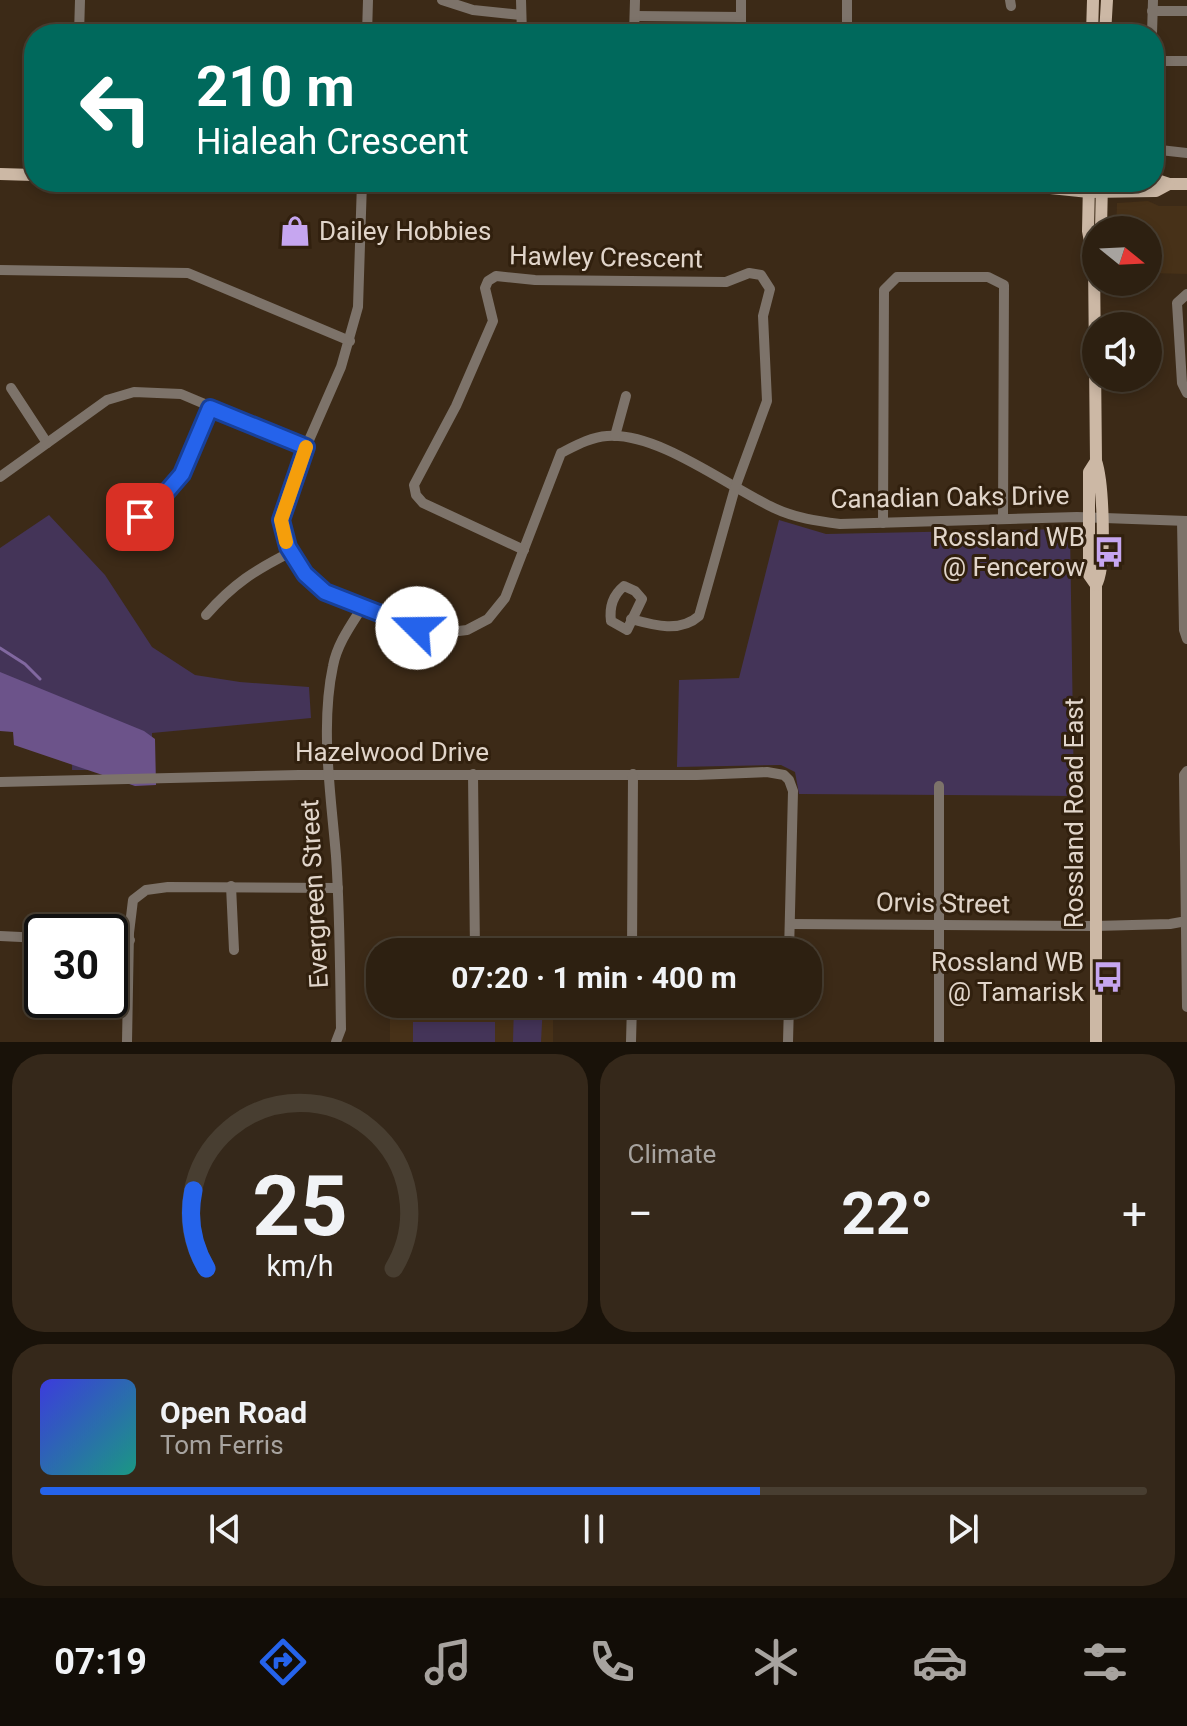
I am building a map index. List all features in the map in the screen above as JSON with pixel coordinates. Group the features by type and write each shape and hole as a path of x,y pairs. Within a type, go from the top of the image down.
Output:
{"main road":[{"path":"1092,24 1093,0"},
{"path":"1106,24 1107,0"},
{"path":"0,174 24,175"},
{"path":"1164,182 1187,184"},
{"path":"1164,187 1169,184"},
{"name":"Rossland Road East","path":"1090,216 1094,192"},
{"path":"1096,192 1099,216"},
{"name":"Rossland Road East","path":"1095,296 1096,461 1100,473 1095,517 1101,576 1096,585 1096,1042"}],"street":[{"path":"79,24 80,0"},
{"path":"367,24 368,0"},
{"path":"442,0 473,10 521,15"},
{"path":"521,0 521,24"},
{"path":"635,0 635,24"},
{"path":"741,0 741,24"},
{"path":"847,0 847,24"},
{"path":"1153,6 1187,11"},
{"path":"635,16 741,17"},
{"path":"1164,61 1187,61"},
{"path":"1164,150 1187,153"},
{"name":"Canadian Oaks Drive","path":"362,192 358,307 350,341 306,447 281,520 291,552 305,574 325,592 434,634 467,630 488,619 505,598 561,453 581,442 615,436 635,437 669,450 735,488 803,519 840,524 1095,517 1185,521"},
{"path":"0,270 188,273 350,341"},
{"name":"Hawley Crescent","path":"524,550 423,503 416,495 414,485 456,406 493,321 485,288 488,281 496,276 535,280 726,282 749,273 761,275 770,289 763,316 767,401 735,488"},
{"path":"883,523 884,290 897,277 988,277 1004,285 1003,518"},
{"path":"1187,294 1177,303 1182,383 1187,393"},
{"path":"11,388 47,443"},
{"path":"0,477 107,400 134,392 181,394 306,447"},
{"path":"615,436 626,396"},
{"path":"123,530 157,503 182,474 210,408"},
{"path":"631,619 659,627 691,623 699,616 735,488"},
{"path":"1185,521 1184,630 1187,639"},
{"path":"206,615 224,594 252,571 291,552"},
{"name":"Evergreen Street","path":"336,1042 341,1029 338,888 328,736 333,664 344,635 363,606"},
{"path":"1187,771 1184,775 1187,1007"},
{"name":"Hazelwood Drive","path":"0,782 473,774 683,775 767,772 784,775 792,784 793,791 790,924"},
{"path":"473,774 475,938"},
{"path":"632,938 633,774"},
{"path":"939,786 939,1042"},
{"path":"127,1042 133,900 146,890 231,886 338,888"},
{"path":"231,886 234,950"},
{"name":"Orvis Street","path":"790,924 1095,926 1186,921"},
{"path":"790,924 790,938"},
{"path":"0,936 24,937"},
{"path":"631,1042 632,1018"},
{"path":"788,1042 789,1018"}],"shaded area":[{"path":"1148,201 1159,206 1187,206 1187,274 1162,273 1162,216 1117,216 1117,203"},
{"path":"49,515 105,575 152,647 195,675 309,687 311,718 152,733 152,770 72,770 73,720 0,702 0,548"},
{"path":"779,520 826,534 1070,529 1074,796 799,794 795,772 781,765 677,767 679,680 739,678"},
{"path":"0,672 144,731 155,739 156,785 135,786 14,745 13,732 0,731"},
{"path":"390,1018 553,1018 553,1042 390,1042"},
{"path":"514,1018 542,1018 541,1042 513,1042"},
{"path":"413,1022 495,1022 495,1042 413,1042"}],"waterway":[{"path":"0,648 25,664 40,679"}],"slow traffic":[{"path":"286,542 281,520 306,447"}],"place":[{"name":"Dailey Hobbies","path":"295,231"},
{"name":"Rossland WB @ Fencerow","path":"1109,552"},
{"name":"Rossland WB @ Tamarisk","path":"1108,977"}],"route":[{"path":"140,517 182,474 210,408 306,447 281,520 288,547 305,574 325,592 417,628"}]}
